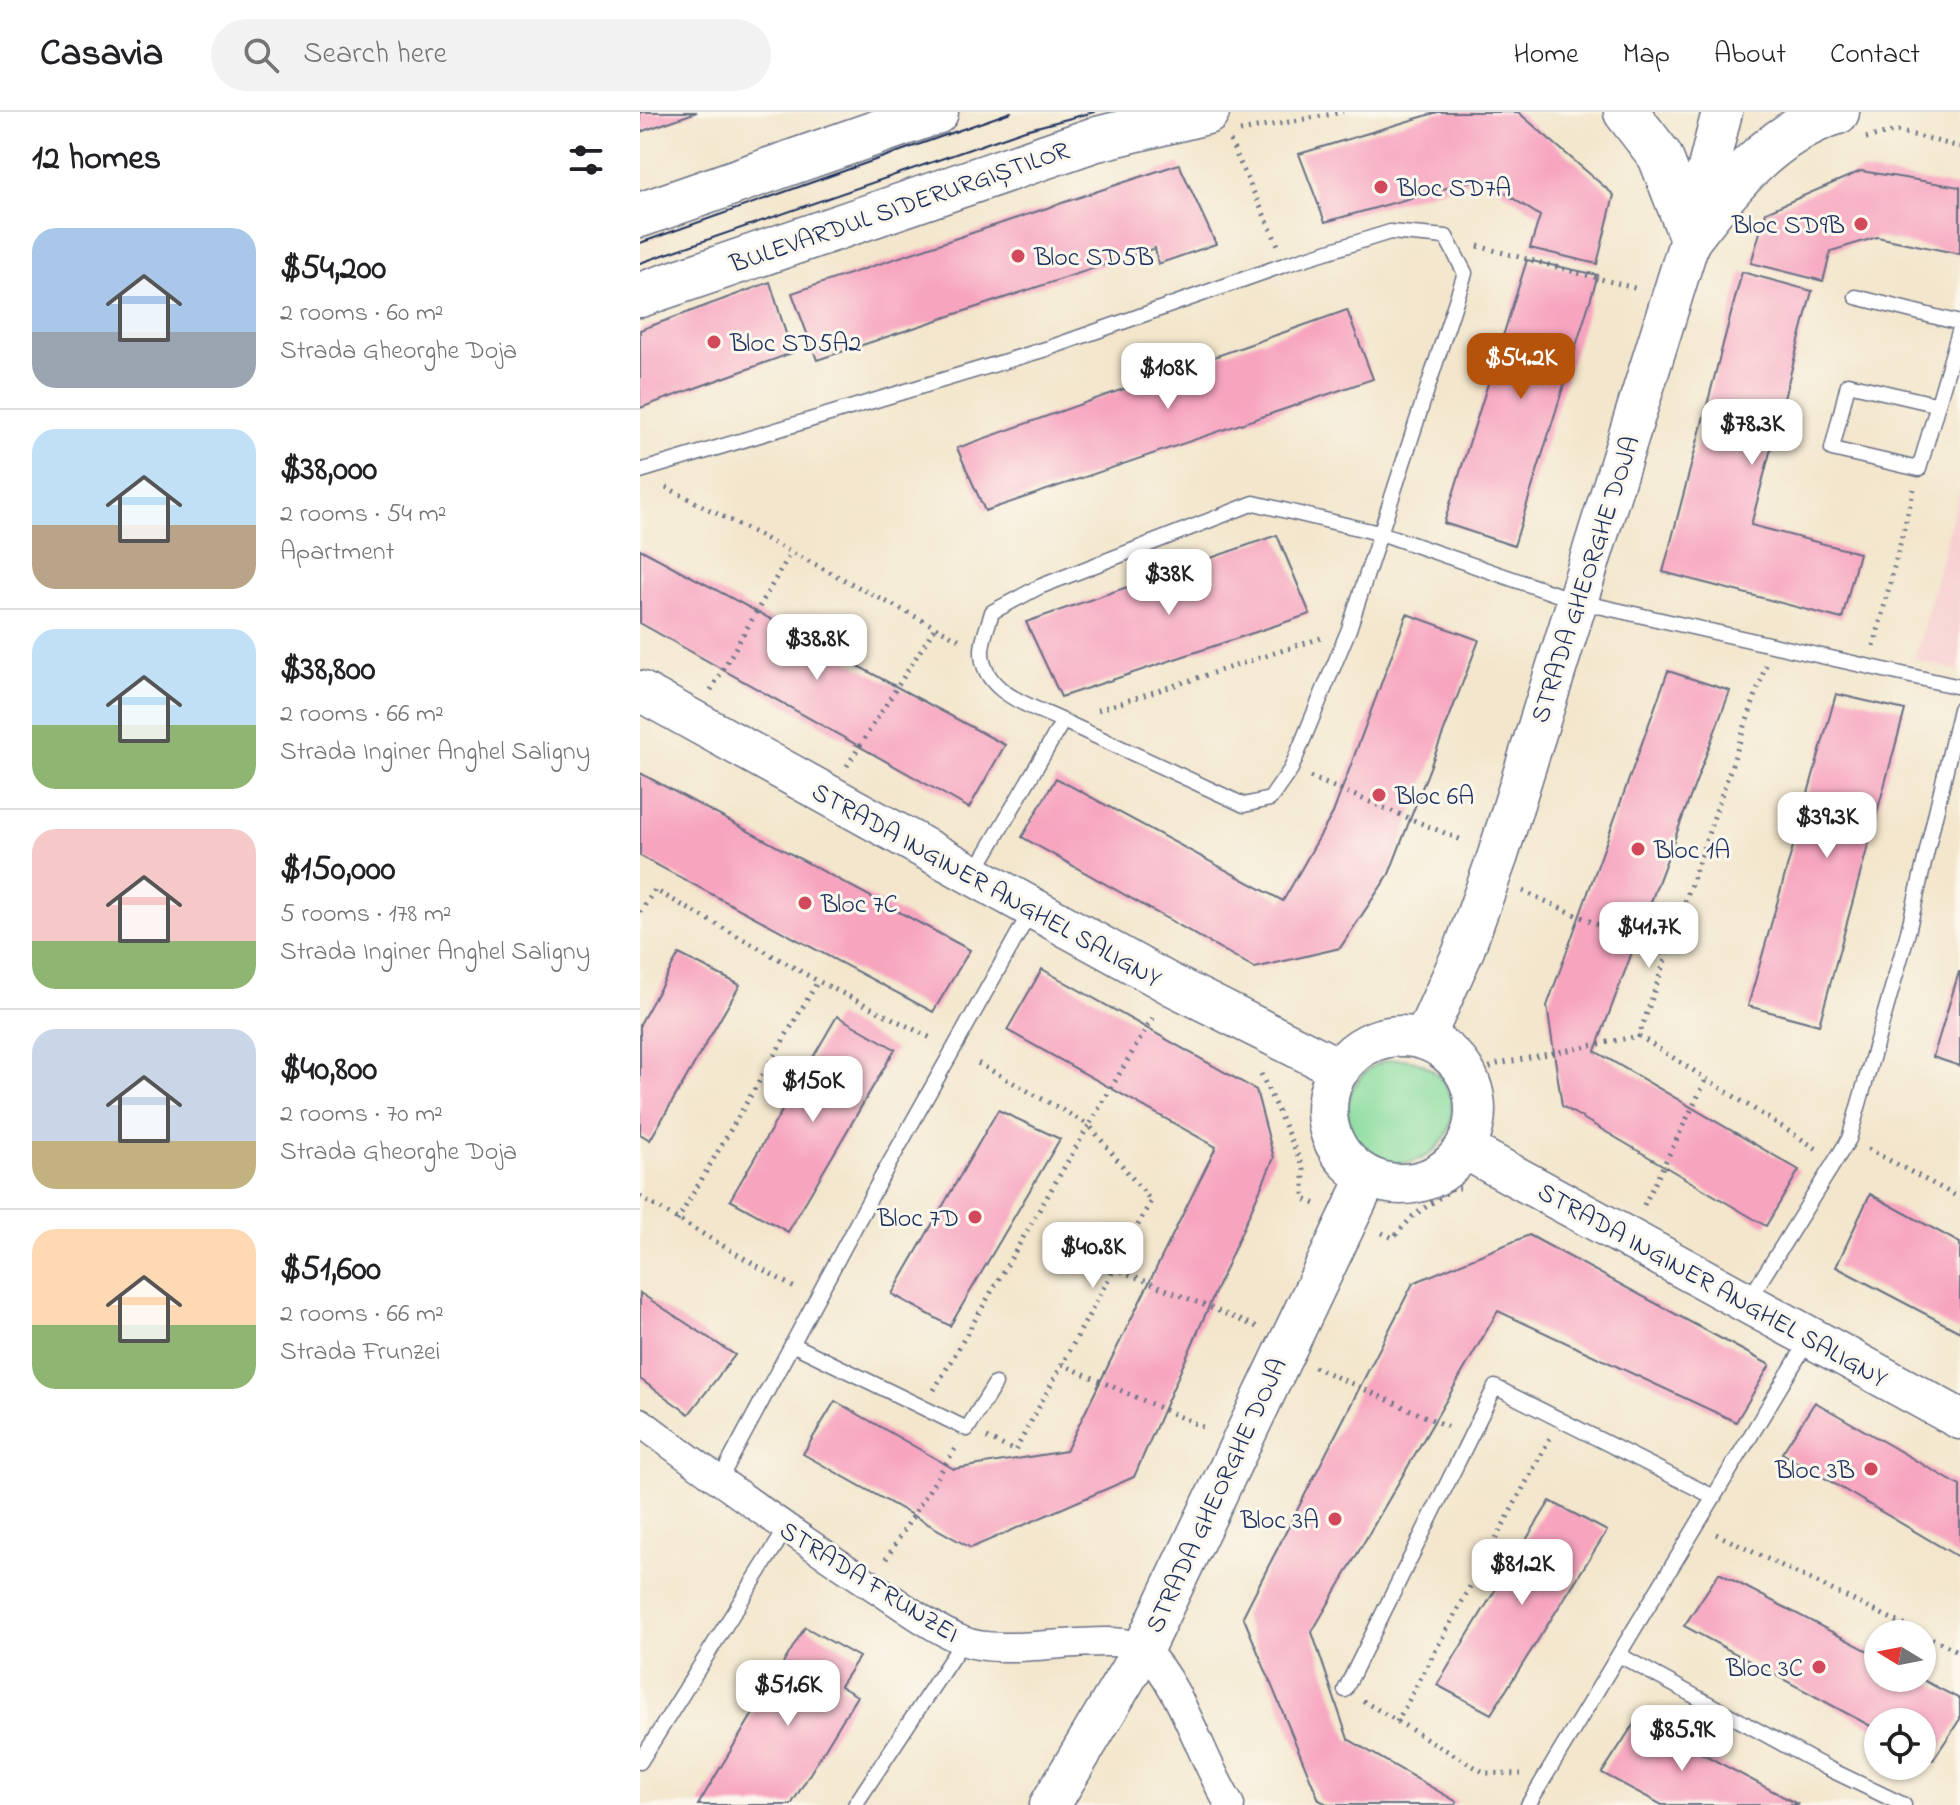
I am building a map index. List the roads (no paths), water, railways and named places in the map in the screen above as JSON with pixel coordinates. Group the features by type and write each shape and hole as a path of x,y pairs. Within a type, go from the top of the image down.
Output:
{"main road":[{"path":"640,215 936,112"},
{"path":"1626,112 1660,156 1691,236"},
{"path":"1691,236 1727,189 1756,160 1786,137 1837,112"},
{"name":"BULEVARDUL SIDERURGIȘTILOR","path":"640,295 1093,140 1217,123"}],"street":[{"name":"STRADA GHEORGHE DOJA","path":"1424,1039 1464,950 1494,866 1691,236 1722,112"},
{"name":"STRADA INGINER ANGHEL SALIGNY","path":"640,691 1172,985 1340,1069"},
{"path":"1405,1036 1424,1039 1441,1047 1467,1076 1475,1100 1474,1125 1465,1149 1451,1166 1432,1178 1411,1185 1389,1184 1368,1177 1349,1164 1336,1146 1328,1124 1327,1101 1340,1069 1352,1054 1377,1040 1405,1036"},
{"name":"STRADA INGINER ANGHEL SALIGNY","path":"1465,1149 1960,1419"},
{"name":"STRADA GHEORGHE DOJA","path":"1050,1805 1143,1649 1368,1177"},
{"name":"STRADA FRUNZEI","path":"640,1422 786,1529 963,1641 999,1649 1113,1642 1143,1649"},
{"path":"1143,1649 1166,1677 1210,1773 1230,1805"}],"lane":[{"path":"640,471 1046,349 1287,264 1390,232 1446,237 1465,273 1383,534 1349,629 1291,769 1270,799 1244,805 999,691 989,675 982,650 992,612 1039,587 1254,503 1383,534 1576,601 1960,687"},
{"path":"1856,297 1960,325 1935,404 1919,469 1832,449 1848,384 1935,404"},
{"path":"1748,1301 1849,1139 1908,932 1960,709"},
{"path":"975,874 1063,721"},
{"path":"719,1481 1034,906"},
{"path":"1528,1805 1810,1337"},
{"path":"792,1344 967,1429 995,1384"},
{"path":"1345,1690 1495,1387 1714,1497"},
{"path":"640,1762 786,1529"},
{"path":"855,1805 963,1641"},
{"path":"1619,1655 1827,1768 1904,1805"}],"tram line":[{"path":"640,243 1011,112"},
{"path":"640,263 1025,130 1094,112"}],"place":[{"name":"Bloc SD7A","path":"1381,187"},
{"name":"Bloc SD9B","path":"1861,224"},
{"name":"Bloc SD5B","path":"1018,256"},
{"name":"Bloc SD5A2","path":"714,342"},
{"name":"Bloc 6A","path":"1379,795"},
{"name":"Bloc 1A","path":"1638,849"},
{"name":"Bloc 7C","path":"805,903"},
{"name":"Bloc 7D","path":"975,1217"},
{"name":"Bloc 3B","path":"1871,1469"},
{"name":"Bloc 3A","path":"1335,1519"},
{"name":"Bloc 3C","path":"1819,1667"}]}
